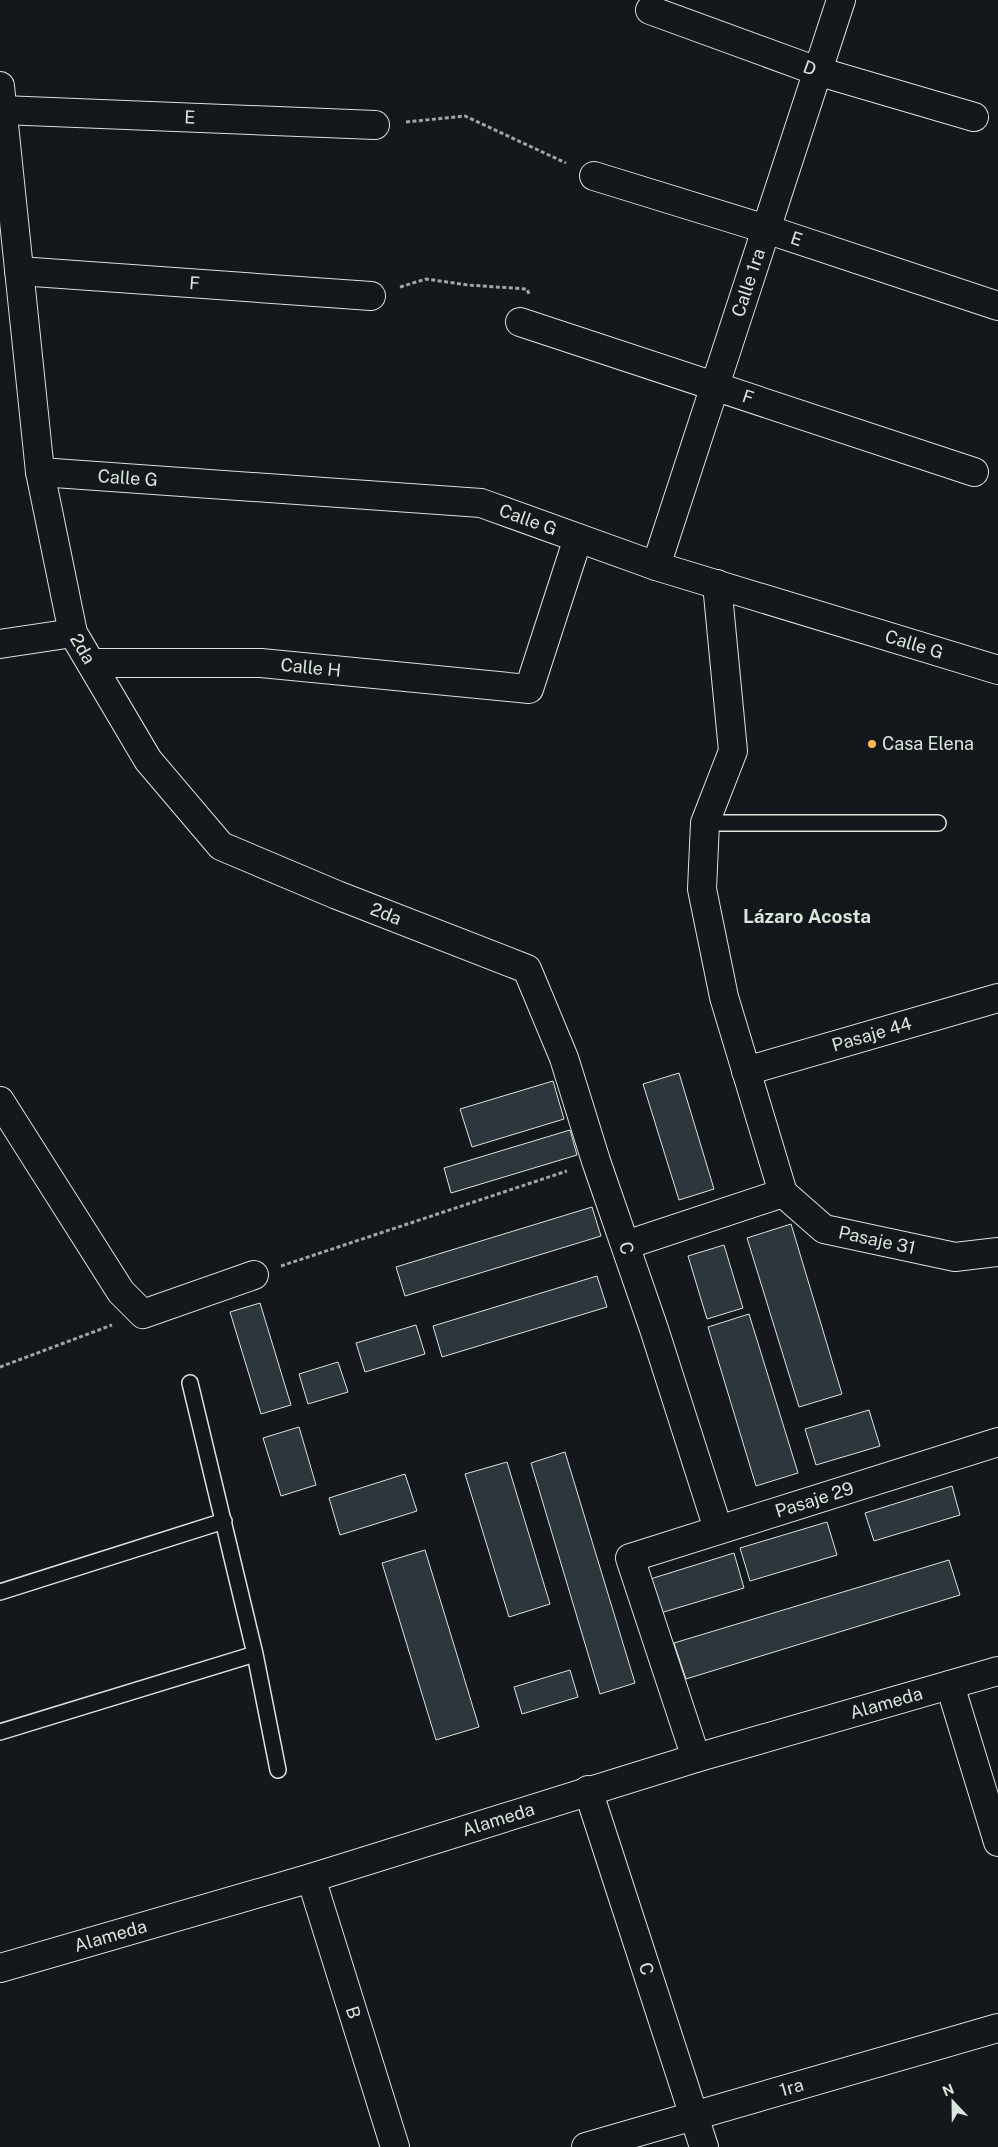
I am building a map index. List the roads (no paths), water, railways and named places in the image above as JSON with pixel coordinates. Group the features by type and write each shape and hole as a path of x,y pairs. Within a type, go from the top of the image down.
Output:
{"street":[{"name":"Calle 1ra","path":"656,566 841,0"},
{"name":"D","path":"650,10 817,71 974,117"},
{"name":"E","path":"1,98 375,126"},
{"name":"2da","path":"1,98 8,236 19,271 40,472 73,633 148,760 221,846 337,895 527,969"},
{"name":"E","path":"594,176 766,229 998,306"},
{"name":"F","path":"19,271 371,296"},
{"name":"F","path":"520,322 974,472"},
{"name":"Calle G","path":"40,472 481,503 656,566 998,670"},
{"name":"Calle H","path":"91,663 261,663 529,689 578,538"},
{"path":"626,1244 783,1193 724,996 702,889 706,824 733,751 717,584"},
{"path":"0,644 73,633"},
{"name":"C","path":"527,969 564,1058 596,1161 626,1244 718,1529"},
{"name":"Pasaje 44","path":"746,1071 998,998"},
{"path":"0,1101 9,1132 121,1292 143,1314 254,1275"},
{"name":"Pasaje 31","path":"783,1193 824,1229 955,1257 998,1252"},
{"name":"Pasaje 29","path":"696,1758 630,1558 998,1442"},
{"name":"Alameda","path":"0,1968 311,1878 588,1790 998,1671"},
{"path":"950,1685 998,1842"},
{"name":"C","path":"588,1790 704,2147"},
{"name":"B","path":"311,1878 395,2147"},
{"name":"1ra","path":"586,2147 998,2028"}],"lane":[{"path":"706,824 938,823"},
{"path":"190,1382 255,1654 278,1770"},
{"path":"0,1592 224,1521"},
{"path":"0,1732 255,1654"}],"place":[{"name":"Casa Elena","path":"872,744"}],"district":[{"name":"Lázaro Acosta","path":"807,916"}]}
